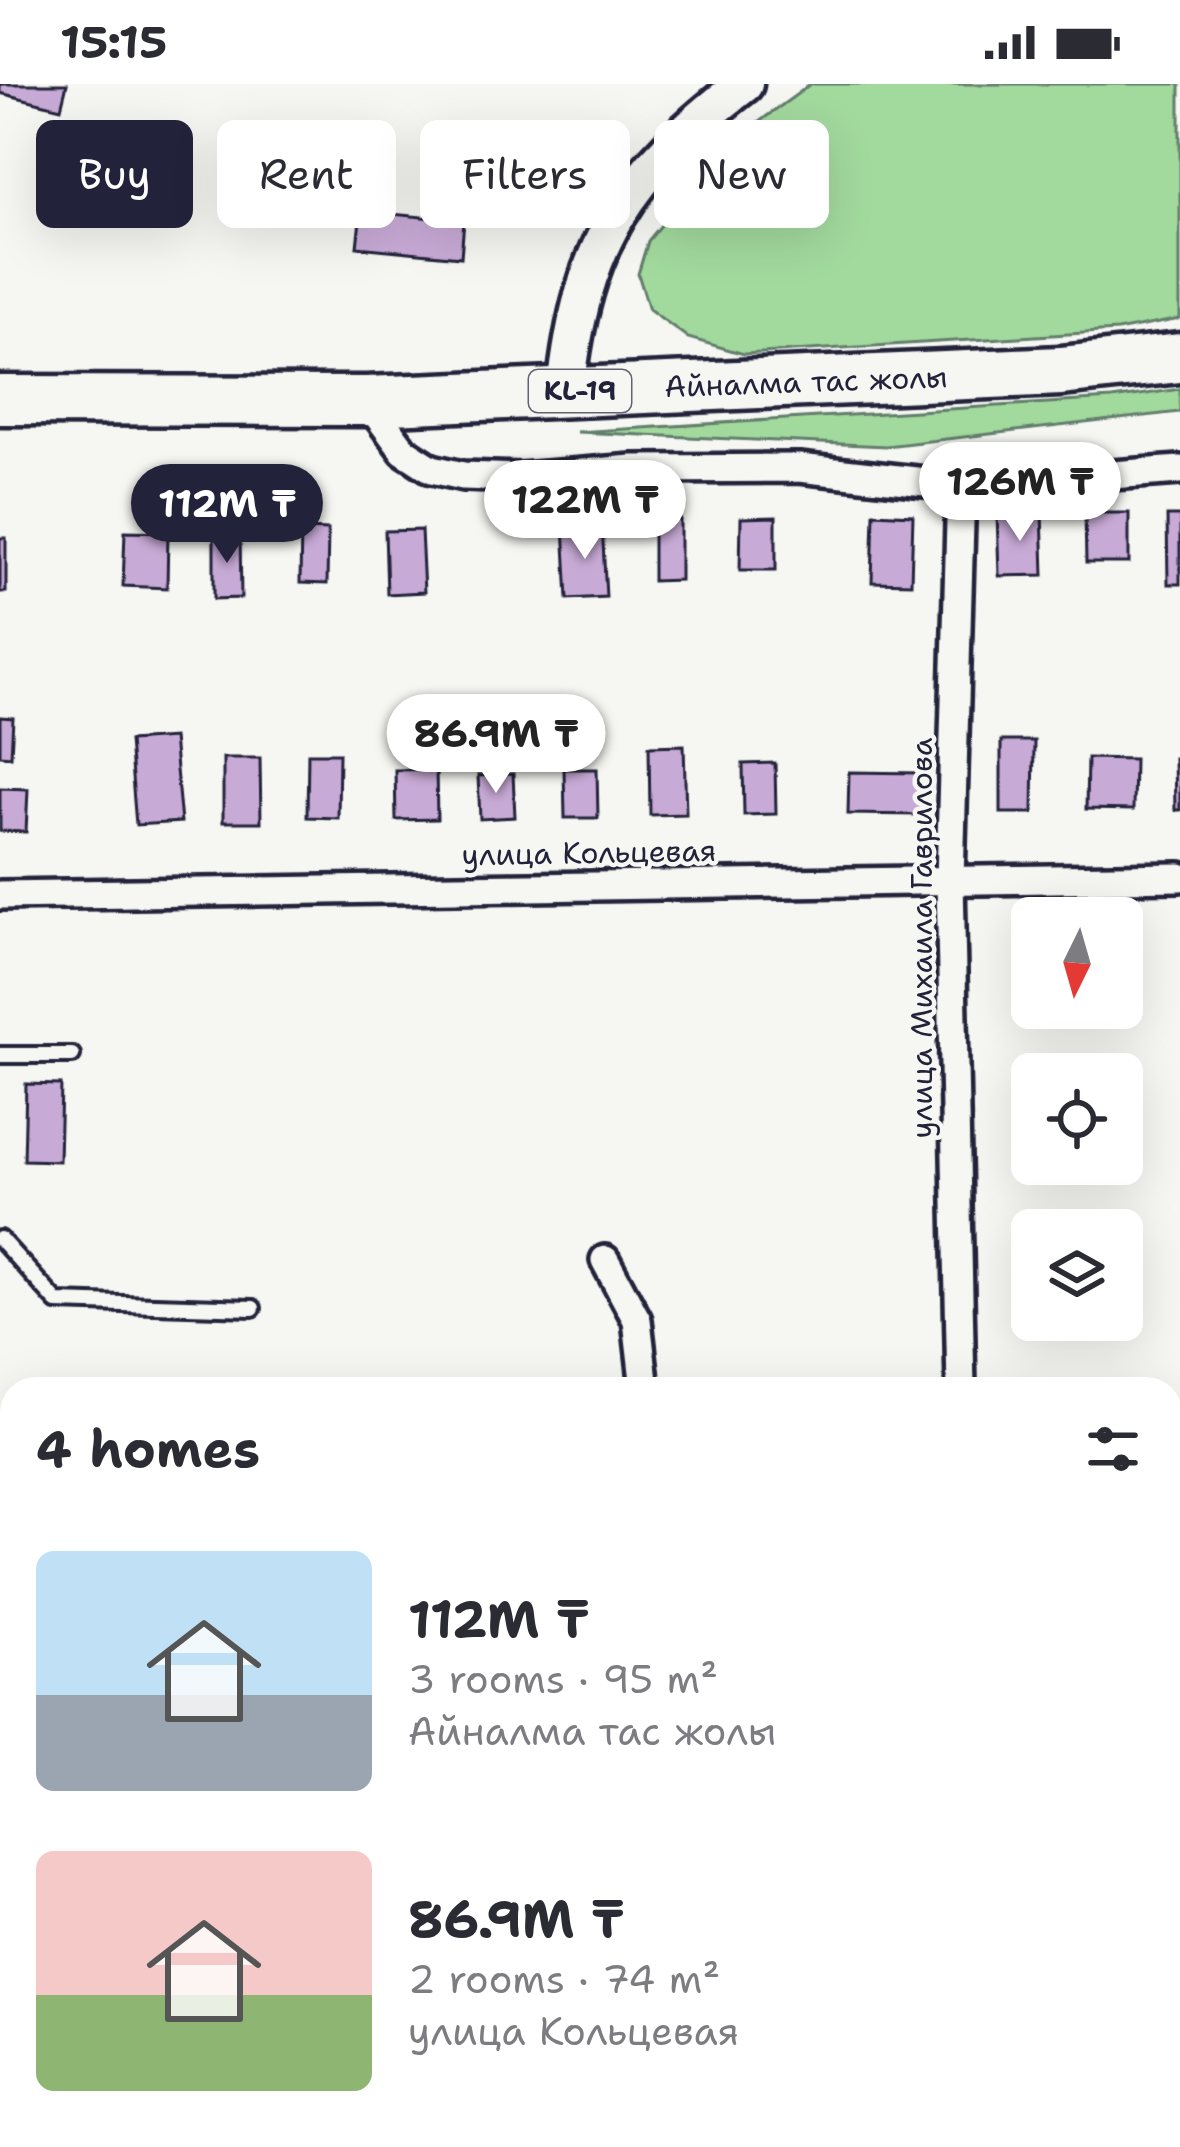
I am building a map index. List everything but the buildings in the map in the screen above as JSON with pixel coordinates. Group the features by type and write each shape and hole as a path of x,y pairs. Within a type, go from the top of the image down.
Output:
{"highway":[{"name":"Айналма тас жолы","path":"0,400 367,401 1039,372 1180,358"}],"main road":[{"path":"566,391 579,301 607,229 647,169 691,125 744,84"}],"street":[{"path":"367,401 404,451 431,469 463,476 799,469 961,486 1180,470"},
{"name":"улица Михаила Гаврилова","path":"961,486 950,880 961,1377"},
{"name":"улица Кольцевая","path":"0,896 1180,877"},
{"path":"605,1260 637,1320 644,1377"}],"lane":[{"path":"0,1055 72,1055"},
{"path":"0,1239 58,1302 253,1308"}],"green space":[{"path":"811,84 1180,84 1180,319 1117,331 744,354 688,338 649,309 638,274 648,241 659,228 829,228 829,120 762,120"},
{"path":"1180,389 1180,412 886,446 576,432 1112,399"}]}
